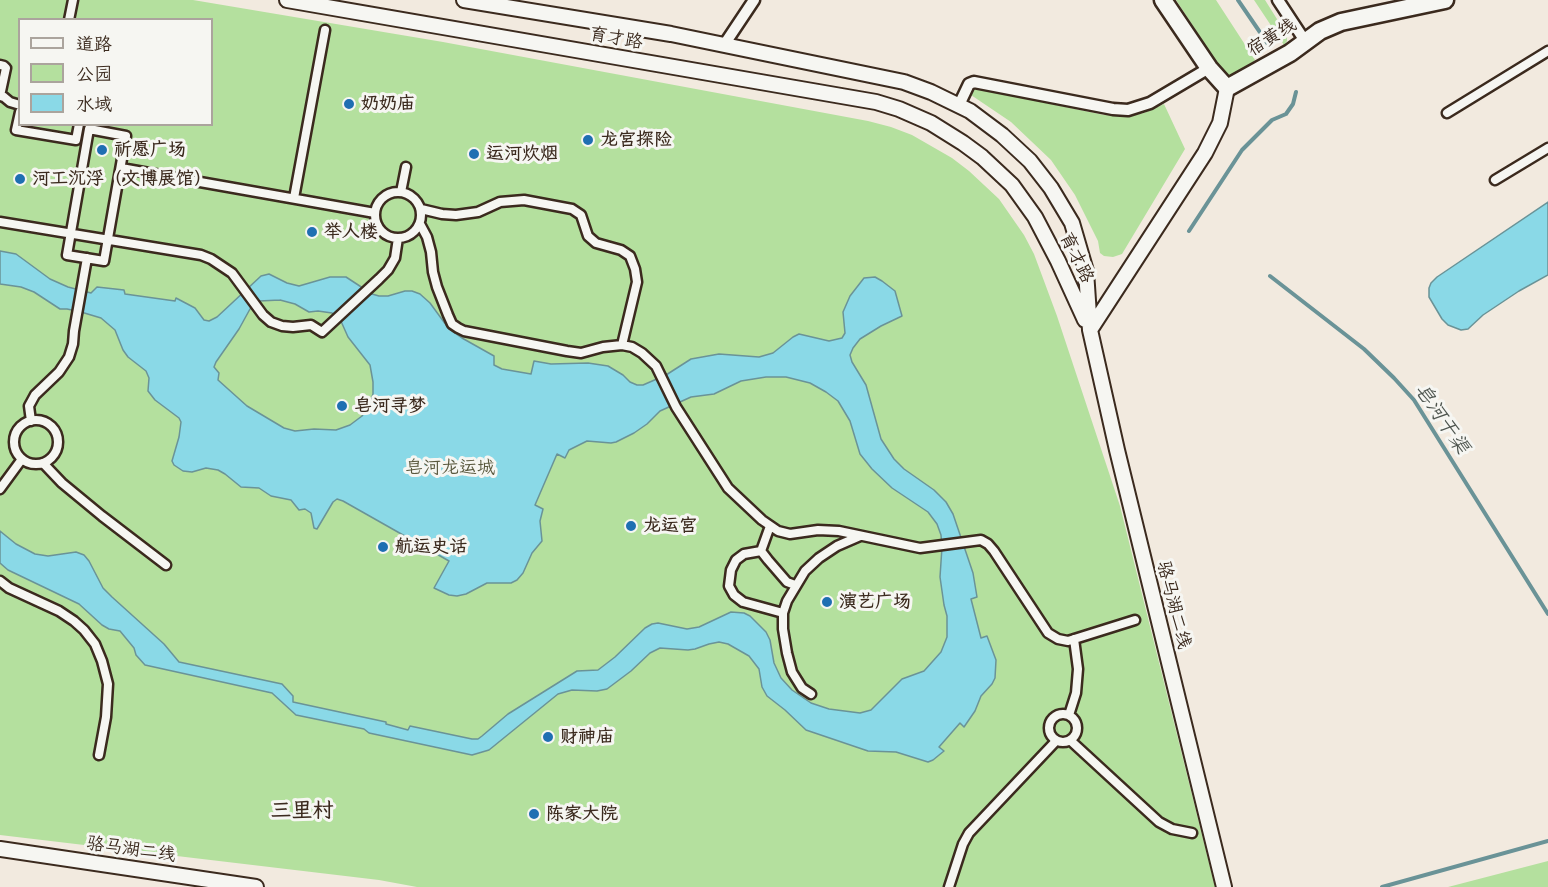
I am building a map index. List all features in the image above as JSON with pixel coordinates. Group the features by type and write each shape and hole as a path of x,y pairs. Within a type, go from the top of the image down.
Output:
{"main road":[{"path":"1163,0 1209,68 1227,88"},
{"name":"宿黄线","path":"1227,88 1290,53 1320,31 1341,22 1445,0"}],"street":[{"path":"69,18 73,0"},
{"name":"育才路","path":"287,0 876,102 899,109 931,123 963,143 1012,184 1035,217 1090,330"},
{"name":"育才路","path":"464,0 671,34 904,82 970,111 1030,160 1072,223 1086,271 1090,330"},
{"path":"724,45 754,0"},
{"path":"1278,0 1305,41"},
{"path":"294,198 325,30"},
{"path":"1447,113 1548,51"},
{"path":"0,65 6,68 0,96 8,102 18,104"},
{"path":"958,105 969,84 974,82 1113,110 1128,110 1150,103 1209,68"},
{"path":"1090,330 1205,153 1220,123 1227,88"},
{"path":"18,121 16,130 76,140 79,126 126,136 104,261 67,255 89,129"},
{"path":"1495,180 1548,148"},
{"path":"401,192 406,167"},
{"path":"121,168 375,213"},
{"path":"391,192 401,192 412,196 421,208 420,224 410,236 398,238 387,236 376,224 375,208 384,196 391,192"},
{"path":"421,208 456,215 478,212 501,202 524,200 572,209 581,215 588,236 596,243 621,250 630,256 635,269 637,282 622,345"},
{"path":"0,222 201,255 232,273 263,315 271,322 282,326 311,325 322,332 388,270 395,258 398,238"},
{"path":"420,224 431,252 432,272 452,324 464,331 567,351 580,352 622,345 632,347 642,353 656,366 676,407 728,488 762,520 778,531 790,534 807,531 839,531 920,548 981,540 994,551 1048,633 1058,639 1068,641 1135,620"},
{"path":"31,421 29,406 35,395 59,372 69,357 87,258"},
{"name":"骆马湖二线","path":"1090,330 1116,450 1224,887"},
{"path":"31,421 45,423 51,427 57,440 54,454 43,463 28,463 22,459 15,448 15,434 24,424 31,421"},
{"path":"0,489 22,459"},
{"path":"43,463 102,516 166,565"},
{"path":"761,551 771,526"},
{"path":"810,694 802,688 792,672 784,637 783,613 795,585 805,571 837,546 860,536"},
{"path":"761,551 786,582 795,585"},
{"path":"761,551 744,554 736,561 730,570 729,586 734,595 743,602 783,613"},
{"path":"0,581 9,588 67,616 84,630 95,644 108,684 106,717 99,755"},
{"path":"1069,715 1076,693 1078,669 1074,639"},
{"path":"1060,714 1069,715 1078,725 1077,734 1071,741 1056,741 1050,733 1050,723 1060,714"},
{"path":"949,887 963,844 969,833 1056,741"},
{"path":"1071,741 1159,822 1172,829 1192,833"},
{"name":"骆马湖二线","path":"0,849 256,887"}],"green space":[{"name":"皂河龙运城","path":"0,0 193,0 443,42 868,121 912,135 952,158 969,171 999,199 1034,254 1120,506 1215,887 417,887 379,880 0,835"},
{"path":"1176,0 1216,0 1255,60 1239,75 1232,78 1224,74"},
{"path":"1254,0 1265,0 1287,35 1284,45"},
{"path":"975,88 1104,115 1131,116 1164,104 1185,149 1122,254 1113,257 1100,253 1098,241 1075,195 1051,160 1011,122 971,95"},
{"path":"1548,861 1548,887 1448,887"}],"water":[{"path":"1548,202 1548,275 1483,315 1468,329 1461,330 1448,325 1429,297 1431,283"},
{"path":"0,251 16,254 50,279 68,287 91,293 97,287 124,290 125,294 175,301 176,298 195,308 204,320 209,321 217,317 261,276 269,274 299,286 330,277 346,277 379,296 405,291 420,294 430,303 449,329 494,356 494,365 502,369 531,374 534,361 551,364 588,363 608,366 630,382 643,385 666,375 691,359 719,354 759,357 773,353 799,334 829,341 842,338 845,333 843,312 850,296 864,278 875,277 895,291 902,316 860,339 850,355 852,362 866,385 881,439 894,459 934,490 946,502 953,514 973,573 977,597 971,599 981,638 987,636 996,660 995,678 981,696 975,711 964,727 960,723 939,747 944,751 928,762 896,752 868,751 806,730 767,696 762,687 759,669 749,656 728,644 719,642 688,650 660,648 650,653 607,689 572,690 558,694 489,750 472,755 296,715 272,693 145,665 120,631 109,629 79,604 8,570 0,563 0,531 16,544 35,554 48,556 76,552 84,555 103,588 164,644 179,662 282,684 293,696 293,702 386,722 386,724 408,730 410,726 472,739 478,739 508,714 577,671 598,670 652,624 658,623 687,629 699,627 731,612 750,616 766,632 770,640 774,663 781,678 792,690 811,703 829,709 860,713 871,710 902,679 924,671 941,652 947,637 947,616 940,577 941,535 937,524 928,512 892,488 860,454 850,421 838,401 810,383 786,377 766,377 741,381 714,394 691,397 660,411 647,424 616,442 587,441 569,450 565,458 557,454 535,505 543,509 540,521 542,541 532,553 523,573 511,583 487,583 466,594 449,595 434,588 449,561 343,501 337,499 333,502 317,529 314,528 311,513 305,509 299,510 291,500 271,496 259,488 241,487 218,470 206,468 192,472 183,471 174,465 172,461 181,422 148,391 149,378 146,371 128,357 115,330 101,318 60,309 34,292 21,287 0,284","holes":["280,300 295,304 309,312 332,313 340,319 348,337 370,365 373,394 362,416 350,425 336,430 295,431 284,428 247,406 218,380 219,373 214,367 216,362 250,309 259,301"]}],"waterway":[{"name":"皂河干渠","path":"1238,0 1268,44"},
{"name":"皂河干渠","path":"1189,231 1242,150 1272,120 1286,114 1293,104 1296,92"},
{"name":"皂河干渠","path":"1270,276 1364,349 1414,400 1548,614"},
{"path":"1382,887 1548,841"}],"place":[{"name":"奶奶庙","path":"349,104"},
{"name":"龙宫探险","path":"588,140"},
{"name":"祈愿广场","path":"102,150"},
{"name":"运河炊烟","path":"474,154"},
{"name":"河工沉浮（文博展馆）","path":"20,179"},
{"name":"举人楼","path":"312,232"},
{"name":"皂河寻梦","path":"342,406"},
{"name":"龙运宫","path":"631,526"},
{"name":"航运史话","path":"383,547"},
{"name":"演艺广场","path":"827,602"},
{"name":"财神庙","path":"548,737"},
{"name":"陈家大院","path":"534,814"}],"district":[{"name":"三里村","path":"302,812"}]}
